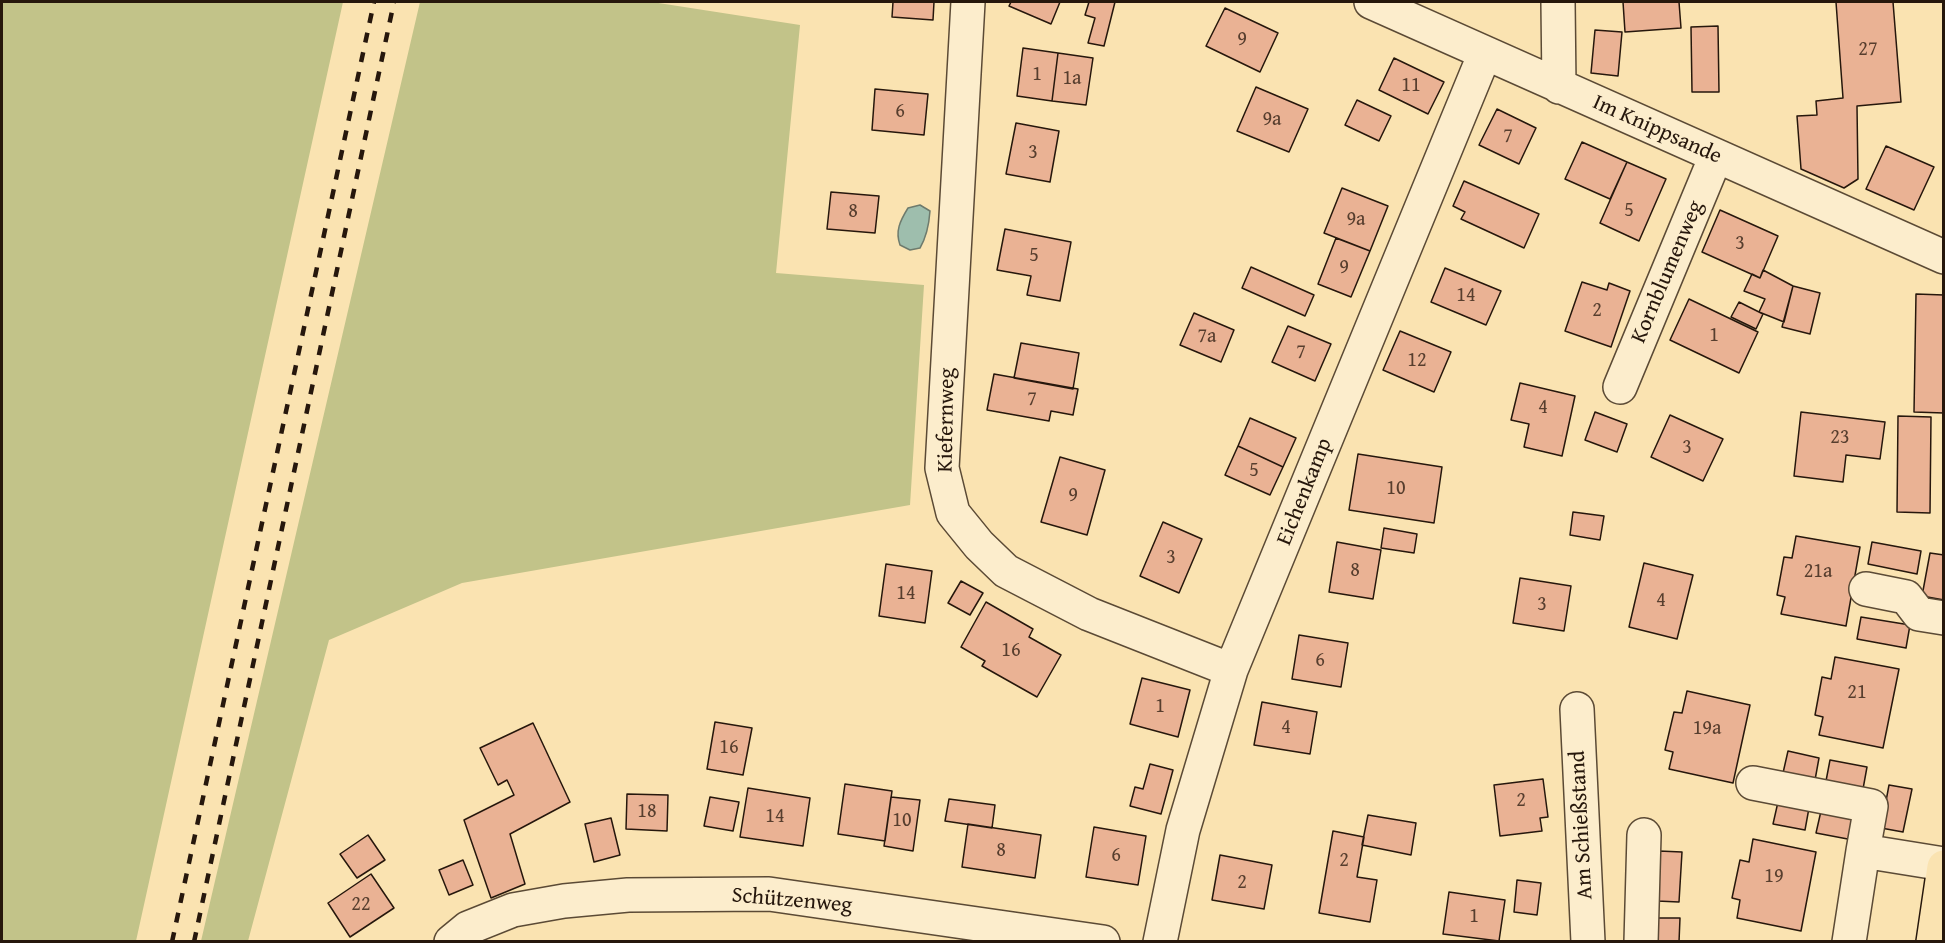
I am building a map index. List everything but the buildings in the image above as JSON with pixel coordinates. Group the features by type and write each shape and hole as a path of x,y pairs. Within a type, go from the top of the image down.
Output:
{"main road":[{"path":"1934,942 1944,866"}],"street":[{"name":"Kiefernweg","path":"968,2 942,468 952,513 1005,571 1089,614 1232,670"},
{"name":"Im Knippsande","path":"1371,2 1944,256"},
{"path":"1558,2 1559,87"},
{"name":"Eichenkamp","path":"1160,942 1183,830 1232,670 1485,53"},
{"name":"Kornblumenweg","path":"1620,387 1716,156"},
{"path":"1866,589 1906,597 1919,614 1944,618"},
{"name":"Am Schießstand","path":"1577,709 1588,942"},
{"path":"1753,783 1871,806 1849,942"},
{"path":"1641,942 1644,834"},
{"path":"1863,851 1944,866"},
{"name":"Schützenweg","path":"452,942 468,928 513,910 564,901 628,895 769,894 1103,942"}],"green space":[{"path":"2,2 343,2 136,941 2,941"},
{"path":"420,2 652,2 800,25 776,273 924,285 910,505 462,583 329,640 248,941 201,941"}],"shaded area":[{"path":"920,205 930,211 927,230 920,248 910,250 900,245 899,226 908,208"}],"railway":[{"path":"172,942 374,2"},
{"path":"194,942 394,2"}]}
